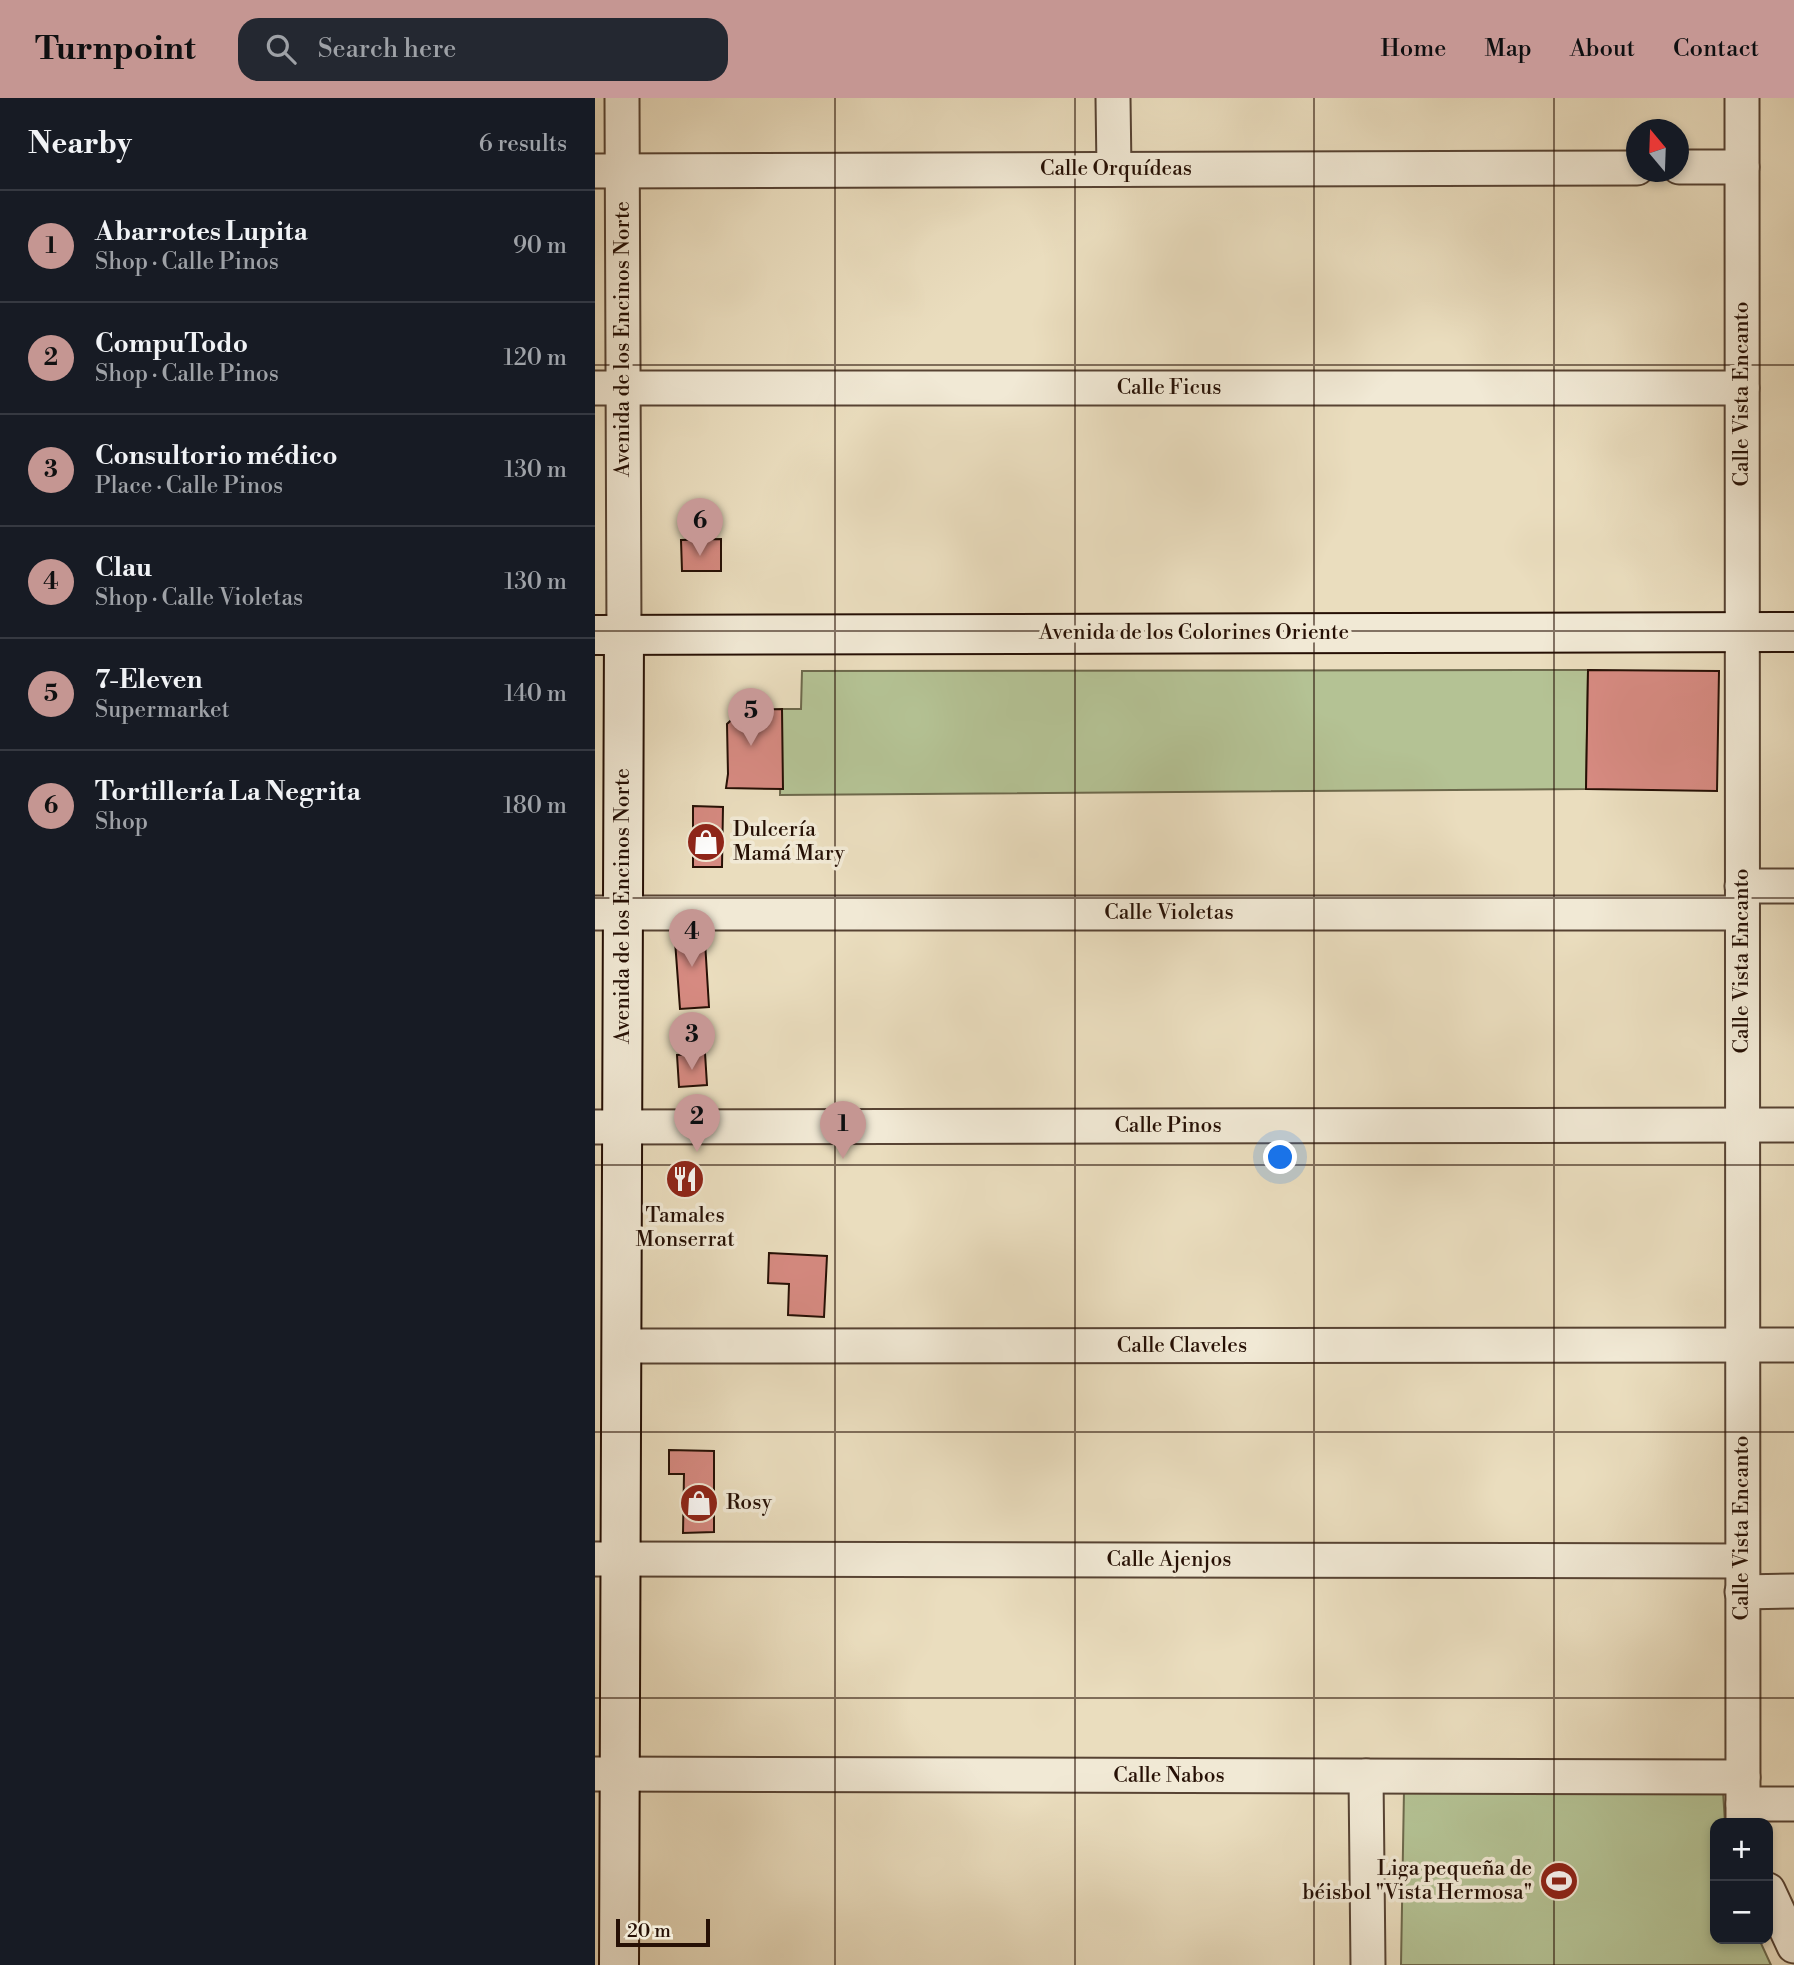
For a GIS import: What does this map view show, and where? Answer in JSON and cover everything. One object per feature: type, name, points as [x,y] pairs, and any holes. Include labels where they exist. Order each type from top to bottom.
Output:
[{"type":"street","name":"Avenida de los Encinos Norte","points":[[619,1965],[607,1774],[608,1559],[621,1346],[608,1127],[609,171],[622,98]]},
{"type":"street","points":[[1114,98],[1114,169]]},
{"type":"street","name":"Calle Vista Encanto","points":[[1742,98],[1743,1802]]},
{"type":"street","points":[[1689,167],[1742,167]]},
{"type":"street","name":"Calle Orquídeas","points":[[609,171],[1626,168]]},
{"type":"street","name":"Calle Ficus","points":[[609,388],[1742,388]]},
{"type":"street","name":"Avenida de los Colorines Oriente","points":[[609,635],[1794,632]]},
{"type":"street","name":"Calle Violetas","points":[[609,913],[1742,900],[1794,886]]},
{"type":"street","name":"Calle Pinos","points":[[608,1127],[1794,1125]]},
{"type":"street","name":"Calle Claveles","points":[[621,1346],[1794,1345]]},
{"type":"street","name":"Calle Ajenjos","points":[[608,1559],[1742,1576],[1794,1591]]},
{"type":"street","name":"Calle Nabos","points":[[607,1774],[1366,1776],[1794,1804]]},
{"type":"street","points":[[1366,1776],[1368,1965]]},
{"type":"street","points":[[1773,1900],[1794,1946]]},
{"type":"green space","points":[[1588,670],[1586,789],[780,795],[782,709],[801,709],[802,671]]},
{"type":"green space","name":"Liga pequeña de béisbol \"Vista Hermosa\"","points":[[1404,1790],[1723,1791],[1725,1818],[1710,1818],[1710,1944],[1761,1944],[1771,1965],[1401,1965]]},
{"type":"building","points":[[721,539],[721,571],[682,571],[681,540]]},
{"type":"building","points":[[1588,670],[1719,671],[1717,791],[1586,789]]},
{"type":"building","points":[[782,709],[783,789],[726,788],[727,724],[742,710]]},
{"type":"building","points":[[693,806],[723,807],[722,867],[693,867]]},
{"type":"building","points":[[704,925],[709,1007],[680,1009],[674,927]]},
{"type":"building","points":[[705,1053],[707,1085],[679,1087],[677,1055]]},
{"type":"building","points":[[769,1253],[827,1256],[824,1317],[788,1315],[789,1284],[768,1283]]},
{"type":"building","name":"Rosy","points":[[669,1450],[714,1451],[714,1532],[683,1533],[684,1474],[669,1474]]},
{"type":"place","name":"Tortillería La Negrita","points":[[700,556]]},
{"type":"place","name":"7-Eleven","points":[[751,746]]},
{"type":"place","name":"Dulcería Mamá Mary","points":[[706,842]]},
{"type":"place","name":"Clau","points":[[692,967]]},
{"type":"place","name":"Consultorio médico","points":[[692,1070]]},
{"type":"place","name":"CompuTodo","points":[[697,1152]]},
{"type":"place","name":"Abarrotes Lupita","points":[[843,1159]]},
{"type":"place","name":"Tamales Monserrat","points":[[685,1179]]},
{"type":"place","name":"Rosy","points":[[699,1503]]},
{"type":"place","name":"Liga pequeña de béisbol \"Vista Hermosa\"","points":[[1559,1881]]}]
